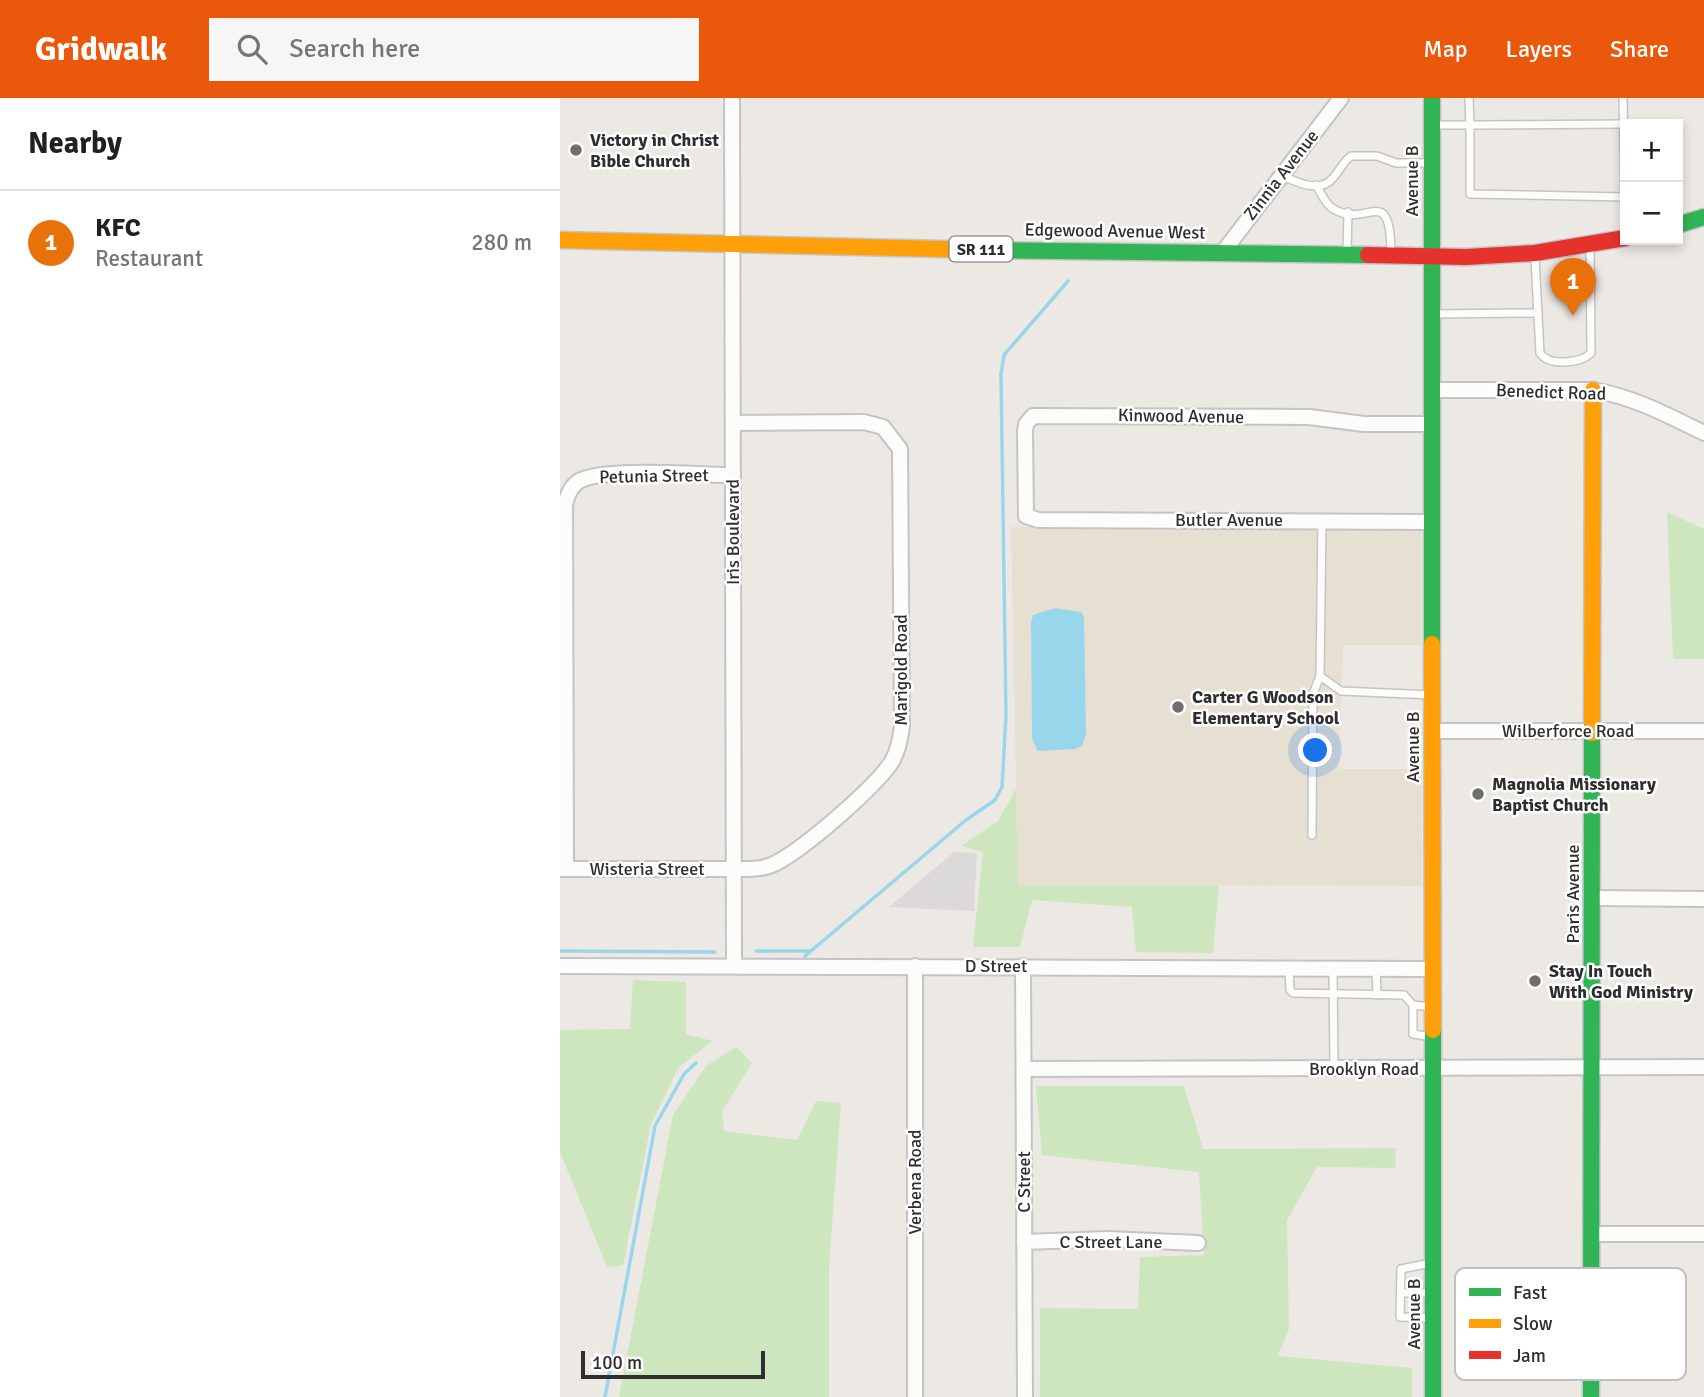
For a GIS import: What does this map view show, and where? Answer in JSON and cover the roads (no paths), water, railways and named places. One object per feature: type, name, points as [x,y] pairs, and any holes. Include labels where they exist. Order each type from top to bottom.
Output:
[{"type":"main road","name":"Avenue B","points":[[1432,98],[1433,1397]]},
{"type":"main road","points":[[1683,223],[1704,217]]},
{"type":"main road","name":"Edgewood Avenue West","points":[[560,240],[1431,256],[1535,253],[1620,239]]},
{"type":"main road","name":"Paris Avenue","points":[[1591,1268],[1593,390]]},
{"type":"street","name":"Iris Boulevard","points":[[732,98],[734,966]]},
{"type":"street","name":"Zinnia Avenue","points":[[1223,252],[1341,98]]},
{"type":"street","name":"Benedict Road","points":[[1432,390],[1593,390],[1632,398],[1704,433]]},
{"type":"street","name":"Kinwood Avenue","points":[[1026,516],[1025,431],[1028,419],[1033,416],[1309,417],[1364,424],[1432,424]]},
{"type":"street","name":"Marigold Road","points":[[733,423],[864,422],[883,427],[901,449],[900,742],[893,760],[881,775],[785,857],[761,868],[734,869]]},
{"type":"street","name":"Petunia Street","points":[[563,869],[565,504],[576,483],[598,475],[733,475]]},
{"type":"street","name":"Butler Avenue","points":[[1026,516],[1038,520],[1432,522]]},
{"type":"street","name":"Wilberforce Road","points":[[1433,731],[1704,731]]},
{"type":"street","name":"Wisteria Street","points":[[563,869],[734,869]]},
{"type":"street","points":[[1592,898],[1704,899]]},
{"type":"street","name":"D Street","points":[[560,966],[1433,969]]},
{"type":"street","name":"Verbena Road","points":[[915,966],[915,1397]]},
{"type":"street","name":"C Street","points":[[1023,966],[1025,1397]]},
{"type":"street","name":"Brooklyn Road","points":[[1025,1069],[1704,1067]]},
{"type":"street","points":[[1591,1234],[1704,1234]]},
{"type":"street","name":"C Street Lane","points":[[1024,1242],[1108,1239],[1198,1243]]},
{"type":"lane","points":[[1469,98],[1470,194],[1620,197]]},
{"type":"lane","points":[[1623,98],[1623,119]]},
{"type":"lane","points":[[1432,125],[1620,124]]},
{"type":"lane","points":[[1281,174],[1302,185],[1317,185],[1331,181],[1351,156],[1377,156],[1396,163],[1432,163]]},
{"type":"lane","points":[[1317,185],[1329,206],[1348,212],[1381,212],[1387,216],[1391,224],[1391,256]]},
{"type":"lane","points":[[1347,255],[1348,212]]},
{"type":"lane","points":[[1535,253],[1542,358],[1550,361],[1581,360],[1591,354],[1590,245]]},
{"type":"lane","points":[[1431,314],[1538,313]]},
{"type":"lane","points":[[1312,835],[1313,694],[1320,676],[1322,520]]},
{"type":"lane","points":[[1320,676],[1341,691],[1433,695]]},
{"type":"lane","points":[[1289,968],[1290,990],[1293,993],[1404,995],[1413,1006],[1413,1034],[1433,1037]]},
{"type":"lane","points":[[1333,968],[1334,1069]]},
{"type":"lane","points":[[1376,969],[1377,995]]},
{"type":"lane","points":[[1413,1006],[1433,1007]]},
{"type":"lane","points":[[1434,1263],[1401,1269],[1400,1317],[1434,1318]]},
{"type":"lane","points":[[1401,1293],[1434,1293]]},
{"type":"water","points":[[1055,608],[1081,612],[1084,617],[1086,735],[1082,746],[1075,749],[1038,751],[1032,739],[1031,623],[1033,615]]},
{"type":"waterway","points":[[805,956],[966,820],[995,800],[1002,787],[1006,715],[1001,374],[1004,355],[1068,281]]},
{"type":"waterway","points":[[560,951],[715,952]]},
{"type":"waterway","points":[[756,951],[809,951]]},
{"type":"waterway","points":[[605,1397],[655,1126],[684,1074],[696,1063]]},
{"type":"place","name":"Victory in Christ Bible Church","points":[[576,150]]},
{"type":"place","name":"KFC","points":[[1573,316]]},
{"type":"place","name":"Carter G Woodson Elementary School","points":[[1178,707]]},
{"type":"place","name":"Magnolia Missionary Baptist Church","points":[[1478,794]]},
{"type":"place","name":"Stay In Touch With God Ministry","points":[[1535,981]]}]
